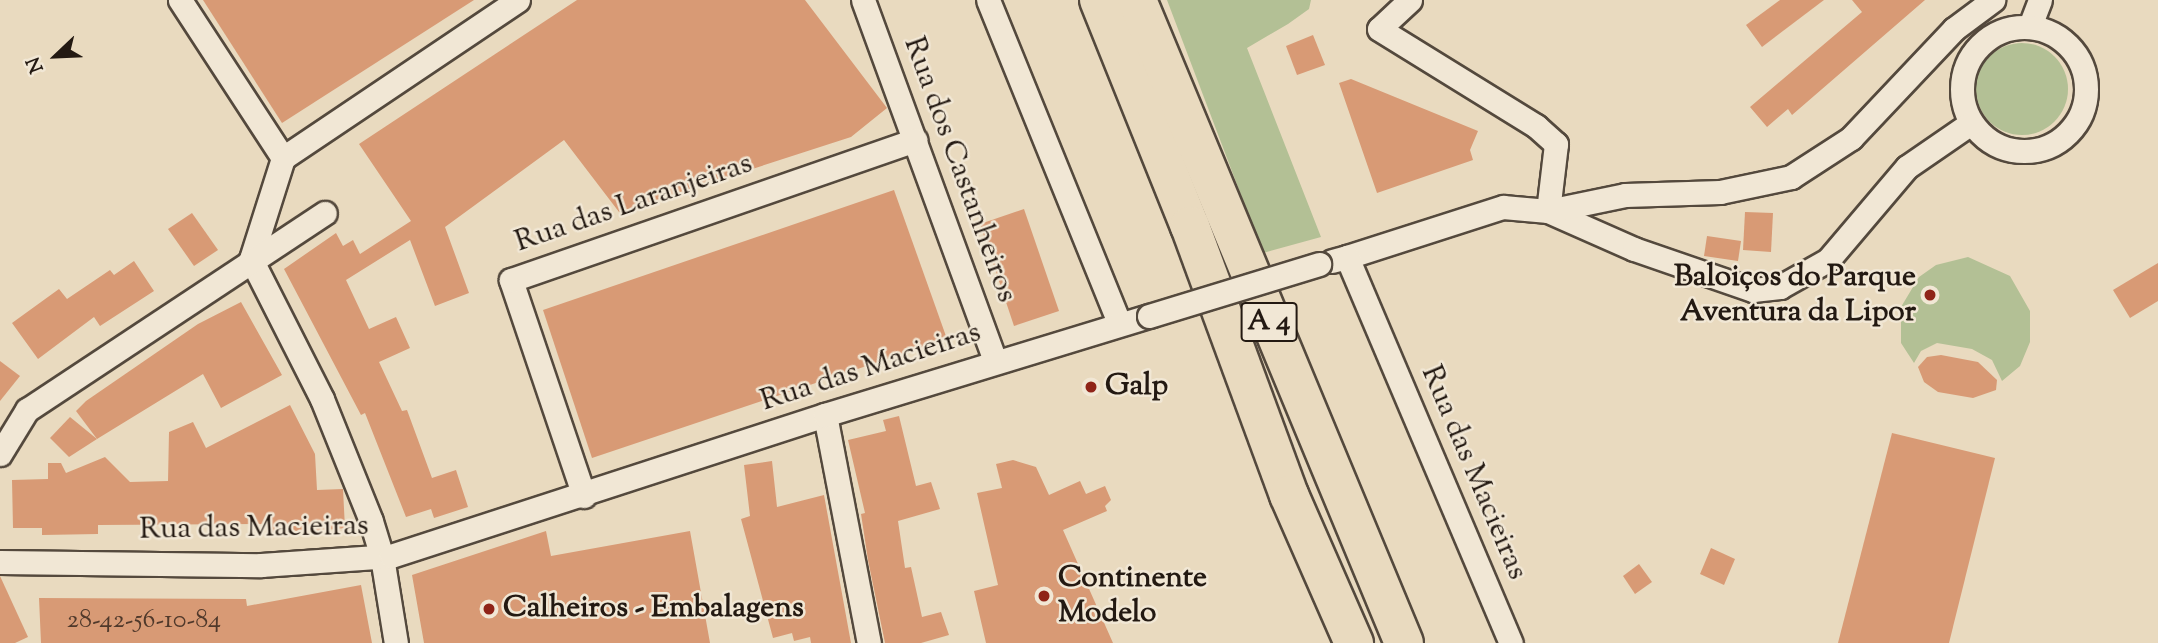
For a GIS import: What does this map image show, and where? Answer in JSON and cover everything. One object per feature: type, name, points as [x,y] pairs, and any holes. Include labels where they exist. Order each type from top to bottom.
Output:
[{"type":"highway","name":"A 4","points":[[1099,0],[1190,226],[1289,495],[1354,643]]},
{"type":"highway","name":"A 4","points":[[1137,0],[1404,643]]},
{"type":"street","points":[[180,0],[283,159]]},
{"type":"street","points":[[396,643],[382,557],[322,399],[251,259],[283,159],[518,0]]},
{"type":"street","name":"Rua dos Castanheiros","points":[[863,0],[995,361]]},
{"type":"street","points":[[988,0],[1119,322]]},
{"type":"street","points":[[1410,0],[1380,29],[1536,126],[1556,144],[1548,211]]},
{"type":"street","points":[[1347,257],[1503,207],[1548,211],[1625,195],[1720,192],[1791,177],[1820,162],[1851,138],[1954,29],[1993,0]]},
{"type":"street","points":[[2030,26],[2040,0]]},
{"type":"street","points":[[2030,26],[2068,44],[2080,61],[2086,92],[2077,123],[2063,139],[2044,149],[2024,152],[1994,143],[1971,122],[1961,84],[1976,47],[1991,34],[2030,26]]},
{"type":"street","points":[[1548,211],[1634,249],[1753,290],[1780,287],[1828,260],[1907,167],[1971,122]]},
{"type":"street","name":"Rua das Laranjeiras","points":[[584,496],[511,280],[915,140]]},
{"type":"street","points":[[0,454],[27,410],[251,259],[325,213]]},
{"type":"street","name":"Rua das Macieiras","points":[[0,562],[261,565],[382,557],[584,496],[825,415],[1119,322],[1150,316],[1347,257],[1511,643]]},
{"type":"street","points":[[825,415],[869,643]]},
{"type":"green space","points":[[1167,0],[1311,0],[1309,9],[1247,48],[1321,237],[1263,253]]},
{"type":"green space","points":[[2022,43],[2040,46],[2055,56],[2065,71],[2068,89],[2065,107],[2055,122],[2040,132],[2022,135],[2004,132],[1989,122],[1979,107],[1976,89],[1979,71],[1989,56],[2004,46]]},
{"type":"green space","points":[[1968,257],[2010,276],[2030,311],[2030,342],[2020,366],[2002,381],[1992,360],[1972,349],[1937,343],[1921,351],[1914,363],[1901,343],[1901,307],[1919,277],[1936,265]]},
{"type":"building","points":[[203,0],[474,0],[282,123]]},
{"type":"building","points":[[577,0],[805,0],[887,108],[851,137],[619,212],[564,140],[445,227],[469,293],[435,306],[410,240],[346,280],[369,329],[396,317],[410,348],[379,362],[402,411],[407,410],[432,478],[456,470],[468,507],[434,518],[431,509],[406,517],[365,413],[361,415],[284,269],[336,233],[343,246],[353,240],[360,254],[411,221],[359,144]]},
{"type":"building","points":[[1780,0],[1824,0],[1762,47],[1746,25]]},
{"type":"building","points":[[1852,0],[1925,0],[1792,115],[1788,109],[1767,127],[1750,107],[1862,12]]},
{"type":"building","points":[[1313,35],[1325,65],[1297,75],[1286,46]]},
{"type":"building","points":[[1351,79],[1478,131],[1470,150],[1473,160],[1377,193],[1339,83]]},
{"type":"building","points":[[894,190],[947,339],[592,458],[543,310]]},
{"type":"building","points":[[1024,209],[1059,311],[1014,326],[980,224]]},
{"type":"building","points":[[1745,212],[1773,213],[1771,252],[1743,250]]},
{"type":"building","points":[[192,213],[218,250],[194,266],[168,229]]},
{"type":"building","points":[[1707,236],[1741,241],[1738,261],[1704,256]]},
{"type":"building","points":[[134,261],[154,291],[100,326],[94,317],[38,359],[12,323],[59,289],[67,299],[110,270],[114,275]]},
{"type":"building","points":[[2158,263],[2158,301],[2130,318],[2113,290]]},
{"type":"building","points":[[241,302],[282,375],[221,408],[203,374],[97,439],[76,411],[86,401],[198,324]]},
{"type":"building","points":[[1941,355],[1978,362],[1997,380],[1996,390],[1973,398],[1938,392],[1924,382],[1918,367],[1927,357]]},
{"type":"building","points":[[0,361],[20,376],[0,401]]},
{"type":"building","points":[[290,405],[315,454],[317,490],[343,489],[345,528],[267,536],[266,524],[98,525],[98,534],[42,535],[42,528],[13,528],[12,480],[48,479],[48,463],[61,463],[66,473],[105,457],[130,482],[168,481],[169,432],[193,422],[206,448]]},
{"type":"building","points":[[899,416],[916,486],[931,482],[940,509],[898,521],[905,568],[911,567],[922,617],[941,612],[949,635],[921,643],[885,643],[868,560],[861,514],[865,513],[848,440],[886,431],[883,420]]},
{"type":"building","points":[[70,417],[97,439],[69,457],[50,438]]},
{"type":"building","points":[[1892,433],[1995,458],[1949,643],[1838,643]]},
{"type":"building","points":[[1013,460],[1036,467],[1049,495],[1080,481],[1086,494],[1105,486],[1111,500],[1105,506],[1107,511],[1063,530],[1113,643],[986,643],[974,591],[998,585],[977,493],[1002,488],[996,464]]},
{"type":"building","points":[[772,461],[777,507],[824,495],[851,643],[811,643],[810,637],[794,641],[792,633],[773,638],[741,519],[750,516],[744,465]]},
{"type":"building","points":[[546,531],[551,556],[690,531],[710,643],[424,643],[412,575]]},
{"type":"building","points":[[1711,548],[1735,559],[1724,585],[1700,574]]},
{"type":"building","points":[[1639,564],[1652,582],[1635,594],[1623,576]]},
{"type":"building","points":[[0,576],[28,637],[15,643],[0,643]]},
{"type":"building","points":[[361,585],[372,643],[41,643],[39,598],[246,599],[247,606]]},
{"type":"place","name":"Baloiços do Parque Aventura da Lipor","points":[[1930,295]]},
{"type":"place","name":"Galp","points":[[1091,387]]},
{"type":"place","name":"Continente Modelo","points":[[1044,596]]},
{"type":"place","name":"Calheiros - Embalagens","points":[[489,609]]}]
